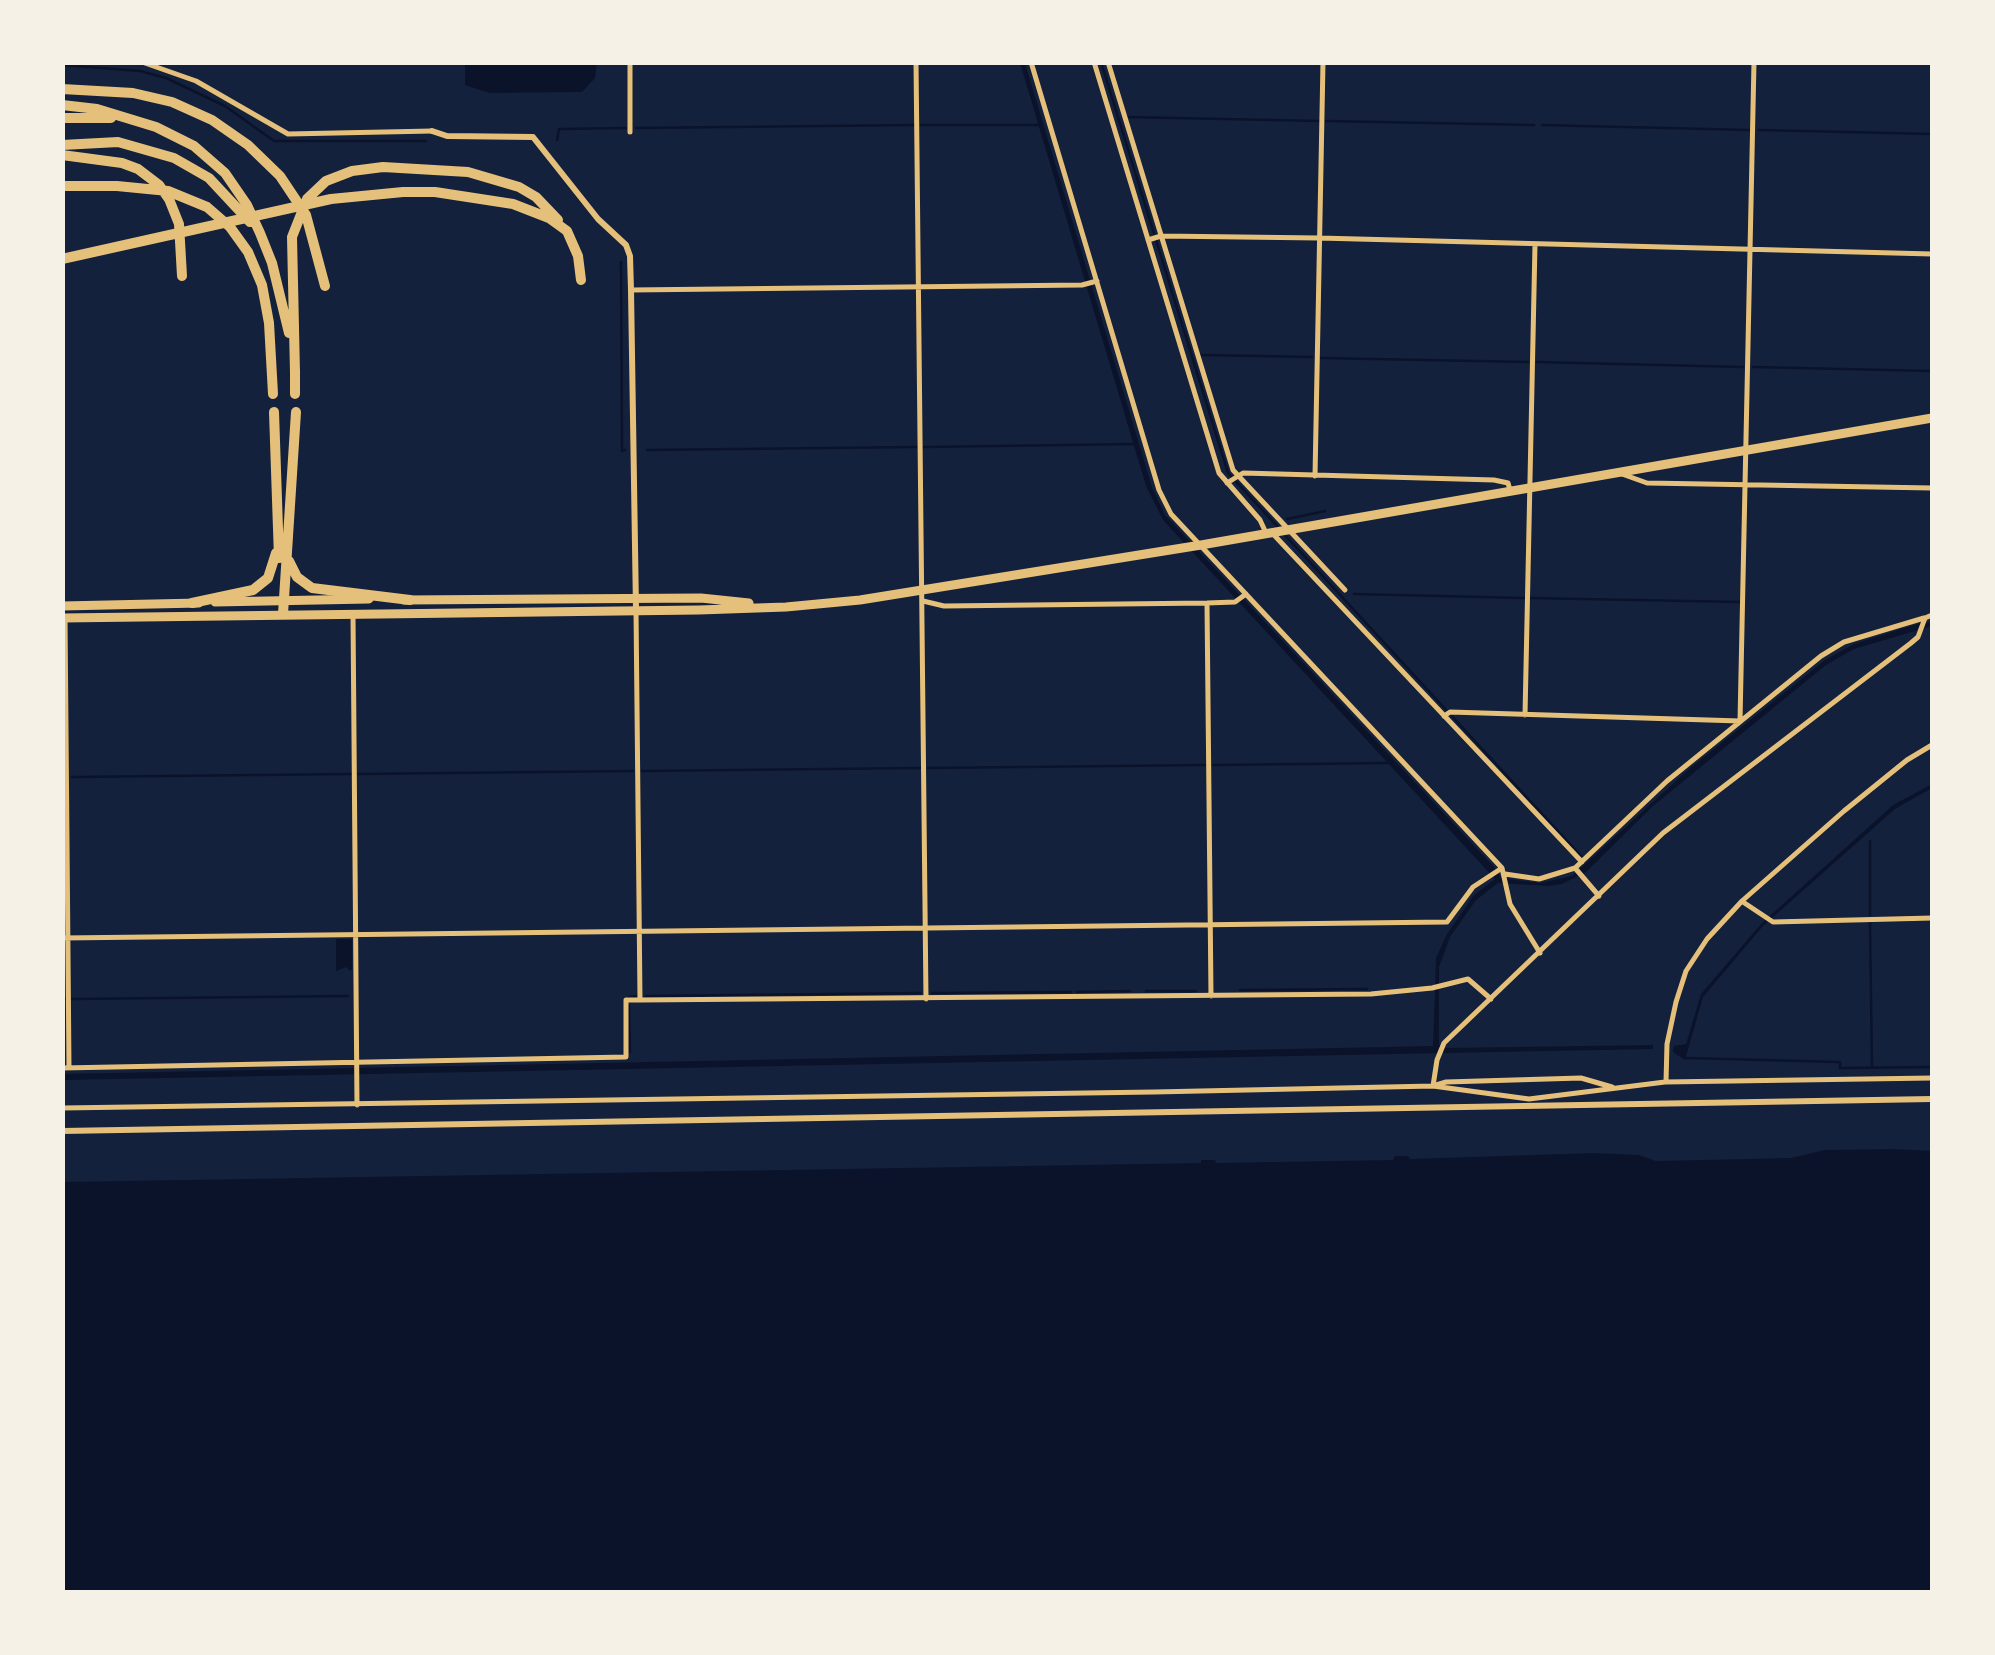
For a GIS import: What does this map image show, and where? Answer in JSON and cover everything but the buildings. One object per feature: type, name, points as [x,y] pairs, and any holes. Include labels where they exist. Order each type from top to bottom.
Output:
[{"type":"highway","points":[[62,89],[152,97],[192,110],[231,132],[265,160],[294,195],[314,238],[325,286]]},
{"type":"highway","points":[[62,105],[136,120],[185,141],[224,172],[247,206],[266,248],[288,327],[295,373]]},
{"type":"highway","points":[[62,118],[136,120]]},
{"type":"highway","points":[[62,144],[98,141],[136,145],[192,167],[237,206],[266,248]]},
{"type":"highway","points":[[62,155],[122,164],[159,185],[170,198],[179,224],[182,276]]},
{"type":"highway","points":[[296,394],[292,237],[299,212],[316,188],[339,174],[410,167],[468,172],[501,180],[536,197],[567,232],[578,256],[582,280]]},
{"type":"highway","points":[[62,187],[137,187],[180,195],[219,216],[256,268],[268,314],[274,394]]},
{"type":"highway","points":[[62,259],[366,194],[435,192],[512,204],[549,218],[567,232]]},
{"type":"highway","points":[[274,412],[283,530],[283,614]]},
{"type":"highway","points":[[192,603],[244,594],[261,585],[272,570],[283,530],[296,412]]},
{"type":"highway","points":[[283,530],[292,570],[303,584],[322,590],[410,600]]},
{"type":"main road","points":[[64,618],[786,608],[922,596],[1932,418]]},
{"type":"main road","points":[[62,606],[283,598],[701,598],[786,608]]},
{"type":"street","points":[[142,62],[196,81],[288,134],[432,131],[447,136],[534,137],[582,201],[626,245],[631,290],[640,1000]]},
{"type":"street","points":[[630,62],[630,132]]},
{"type":"street","points":[[916,62],[926,999]]},
{"type":"street","points":[[1032,62],[1159,490],[1171,514],[1193,546],[1245,595],[1503,872],[1517,920],[1540,952]]},
{"type":"street","points":[[1094,62],[1219,473],[1582,862]]},
{"type":"street","points":[[1108,62],[1232,470],[1345,590]]},
{"type":"street","points":[[1315,476],[1323,62]]},
{"type":"street","points":[[1740,721],[1754,62]]},
{"type":"street","points":[[1149,240],[1160,236],[1320,238],[1932,254]]},
{"type":"street","points":[[1525,714],[1535,244]]},
{"type":"street","points":[[631,290],[1096,282]]},
{"type":"street","points":[[1620,473],[1647,482],[1932,488]]},
{"type":"street","points":[[1227,482],[1237,475],[1494,480],[1508,483],[1510,490]]},
{"type":"street","points":[[922,596],[944,606],[1207,603],[1234,602],[1245,595]]},
{"type":"street","points":[[1207,603],[1211,996]]},
{"type":"street","points":[[352,614],[357,1105]]},
{"type":"street","points":[[1578,872],[1582,862],[1667,781],[1832,649],[1932,615]]},
{"type":"street","points":[[64,618],[66,1068],[626,1057],[626,1000],[1372,994],[1432,988],[1468,979],[1491,999]]},
{"type":"street","points":[[1433,1086],[1444,1045],[1662,833],[1919,634],[1924,619]]},
{"type":"street","points":[[1447,714],[1740,721]]},
{"type":"street","points":[[1666,1082],[1667,1044],[1686,971],[1707,939],[1742,901],[1844,811],[1932,745]]},
{"type":"street","points":[[65,938],[1447,922],[1474,887],[1491,876],[1503,872],[1539,879],[1578,872]]},
{"type":"street","points":[[1578,872],[1599,896]]},
{"type":"street","points":[[1742,901],[1769,918],[1932,918]]},
{"type":"street","points":[[62,1108],[1433,1086],[1460,1081],[1581,1078],[1612,1087]]},
{"type":"street","points":[[1433,1086],[1529,1102],[1666,1082],[1932,1078]]},
{"type":"street","points":[[62,1130],[1932,1098]]},
{"type":"water","points":[[465,62],[597,63],[595,78],[582,92],[490,93],[465,85]]},
{"type":"water","points":[[1020,63],[1025,63],[1152,487],[1165,515],[1501,878],[1540,883],[1572,876],[1689,769],[1825,660],[1854,644],[1932,622],[1932,626],[1854,649],[1826,665],[1653,806],[1586,872],[1549,886],[1498,883],[1476,900],[1450,937],[1439,967],[1439,1045],[1653,1045],[1653,1049],[63,1080],[62,1074],[1433,1046],[1436,958],[1474,895],[1495,879],[1163,520],[1146,486]]},
{"type":"water","points":[[1932,784],[1932,788],[1895,809],[1763,926],[1703,997],[1685,1060],[1673,1052],[1674,1046],[1686,1044],[1701,994],[1761,924],[1893,805]]},
{"type":"water","points":[[336,939],[352,939],[352,970],[347,967],[336,971]]},
{"type":"water","points":[[1825,1150],[1932,1151],[1932,1592],[63,1592],[63,1182],[1201,1160],[1393,1160],[1395,1156],[1410,1159],[1593,1153],[1639,1155],[1656,1161],[1791,1158]]},
{"type":"waterway","points":[[1101,62],[1228,473],[1278,527]]},
{"type":"waterway","points":[[62,65],[140,71],[166,78],[225,106],[274,141],[426,141]]},
{"type":"waterway","points":[[1128,117],[1319,121]]},
{"type":"waterway","points":[[1326,121],[1534,125]]},
{"type":"waterway","points":[[636,128],[914,125]]},
{"type":"waterway","points":[[921,125],[1040,125]]},
{"type":"waterway","points":[[1542,125],[1749,130]]},
{"type":"waterway","points":[[557,140],[559,129],[626,128]]},
{"type":"waterway","points":[[1759,130],[1932,134]]},
{"type":"waterway","points":[[621,262],[622,451],[625,450]]},
{"type":"waterway","points":[[1201,355],[1312,357]]},
{"type":"waterway","points":[[1321,358],[1528,362]]},
{"type":"waterway","points":[[1537,362],[1743,367]]},
{"type":"waterway","points":[[1753,367],[1932,371]]},
{"type":"waterway","points":[[924,447],[1137,444]]},
{"type":"waterway","points":[[647,450],[917,447]]},
{"type":"waterway","points":[[1287,519],[1325,511]]},
{"type":"waterway","points":[[1283,533],[1581,856]]},
{"type":"waterway","points":[[1354,594],[1524,598]]},
{"type":"waterway","points":[[1530,598],[1740,602]]},
{"type":"waterway","points":[[1213,765],[1390,763]]},
{"type":"waterway","points":[[928,768],[1206,765]]},
{"type":"waterway","points":[[642,771],[920,768]]},
{"type":"waterway","points":[[357,774],[633,771]]},
{"type":"waterway","points":[[72,777],[351,774]]},
{"type":"waterway","points":[[1870,841],[1870,915]]},
{"type":"waterway","points":[[1870,923],[1872,1067]]},
{"type":"waterway","points":[[1240,990],[1367,989]]},
{"type":"waterway","points":[[1077,992],[1130,991]]},
{"type":"waterway","points":[[1146,991],[1196,991]]},
{"type":"waterway","points":[[932,993],[1071,992]]},
{"type":"waterway","points":[[646,996],[920,993]]},
{"type":"waterway","points":[[72,999],[348,996]]},
{"type":"waterway","points":[[629,997],[636,996]]},
{"type":"waterway","points":[[629,1006],[630,1052]]},
{"type":"waterway","points":[[1686,1058],[1840,1062],[1840,1068],[1932,1067]]}]
